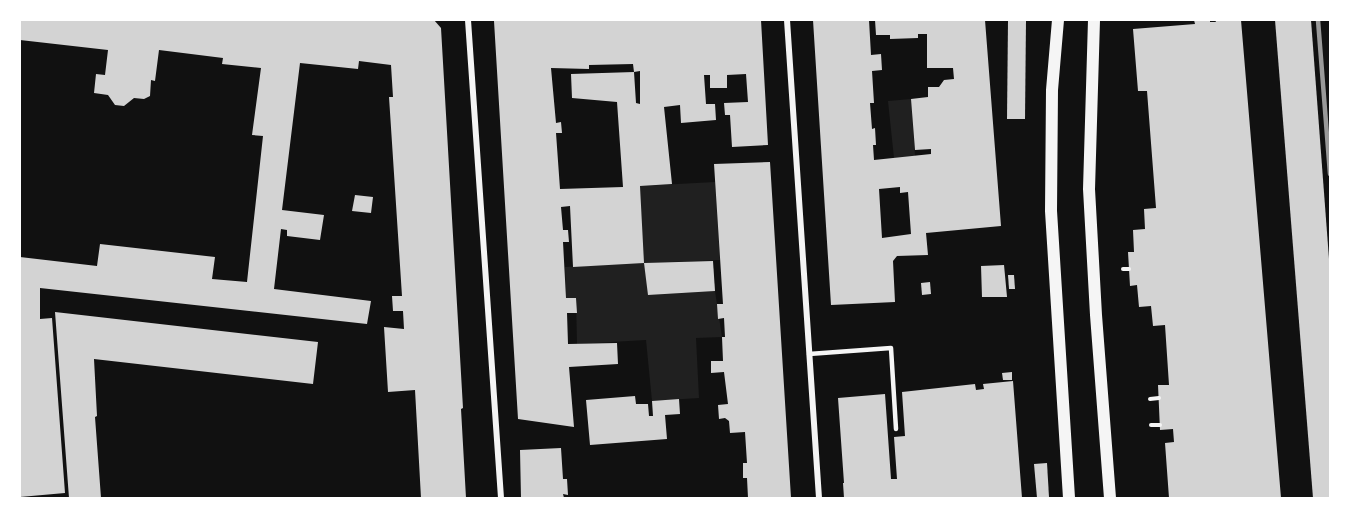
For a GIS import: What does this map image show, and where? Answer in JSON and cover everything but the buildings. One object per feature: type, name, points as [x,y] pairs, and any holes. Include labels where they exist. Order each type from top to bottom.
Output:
[{"type":"main road","points":[[1058,20],[1052,90],[1051,211],[1069,498]]},
{"type":"main road","points":[[1094,20],[1089,189],[1096,327],[1110,498]]},
{"type":"street","points":[[468,20],[501,498]]},
{"type":"street","points":[[787,20],[819,498]]},
{"type":"lane","points":[[809,354],[891,348],[896,429]]},
{"type":"path","points":[[1122,269],[1129,269]]},
{"type":"path","points":[[1150,399],[1159,398]]},
{"type":"path","points":[[1151,425],[1160,425]]},
{"type":"shaded area","points":[[911,99],[915,156],[894,158],[888,101]]},
{"type":"shaded area","points":[[715,182],[720,260],[644,263],[649,295],[715,291],[722,337],[696,338],[699,398],[652,401],[646,340],[577,344],[576,298],[566,298],[565,267],[643,263],[640,186]]},
{"type":"railway","points":[[1318,20],[1330,174]]}]
